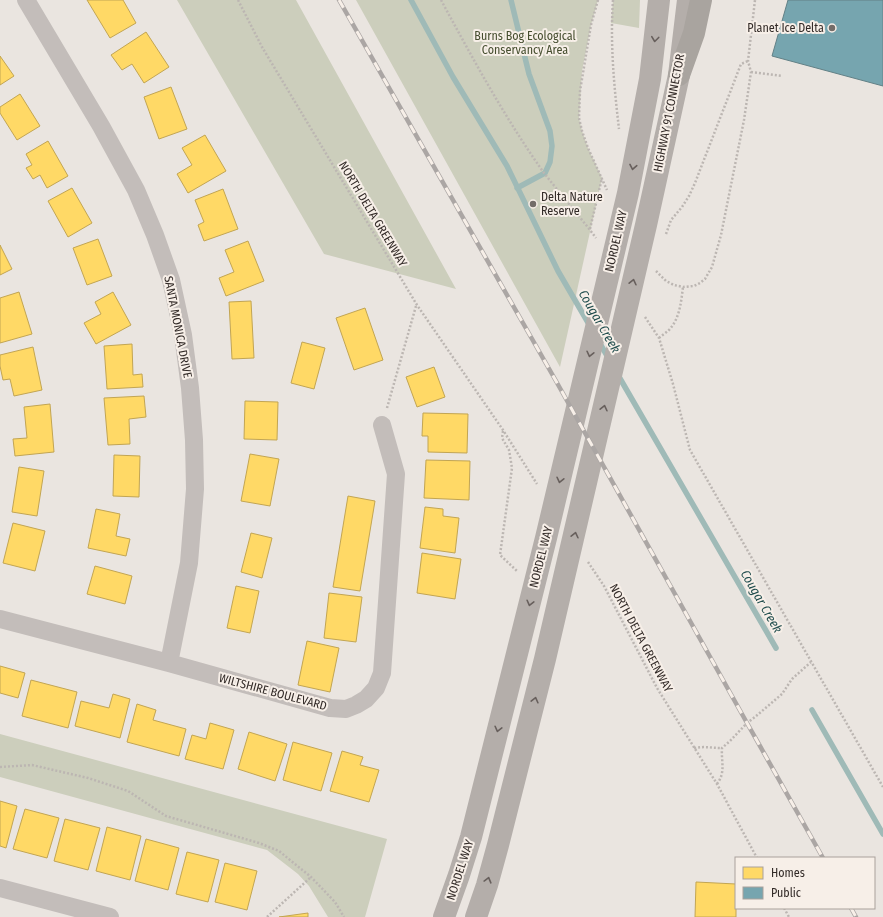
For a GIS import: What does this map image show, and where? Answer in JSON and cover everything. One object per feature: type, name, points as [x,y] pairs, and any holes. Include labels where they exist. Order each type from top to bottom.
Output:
[{"type":"highway","points":[[679,75],[694,33],[701,0]]},
{"type":"main road","name":"NORDEL WAY","points":[[444,917],[471,837],[546,538],[628,193],[650,79],[659,0]]},
{"type":"main road","name":"HIGHWAY 91 CONNECTOR","points":[[476,917],[496,852],[566,573],[679,75],[688,0]]},
{"type":"street","name":"SANTA MONICA DRIVE","points":[[26,0],[136,190],[171,280],[182,334],[190,388],[194,440],[195,489],[189,563],[169,663]]},
{"type":"street","name":"WILTSHIRE BOULEVARD","points":[[0,619],[169,663],[330,708],[346,709],[366,700],[376,688],[382,673],[396,474],[382,425]]},
{"type":"street","points":[[0,888],[110,917]]},
{"type":"path","name":"NORTH DELTA GREENWAY","points":[[238,0],[262,47],[417,305],[503,430],[541,489]]},
{"type":"path","points":[[442,0],[477,65],[544,173]]},
{"type":"path","points":[[590,230],[602,178],[588,148],[579,118],[580,91],[591,25],[598,0]]},
{"type":"path","points":[[613,0],[612,57],[620,136]]},
{"type":"path","points":[[755,0],[748,61],[751,72],[744,120],[721,235],[712,267],[705,279],[700,283],[694,286],[683,287],[681,306],[677,318],[669,330],[659,338],[690,450],[883,787]]},
{"type":"path","points":[[665,239],[671,220],[682,207],[695,183],[741,64],[748,61]]},
{"type":"path","points":[[751,72],[782,76]]},
{"type":"path","points":[[392,392],[417,305]]},
{"type":"path","name":"NORTH DELTA GREENWAY","points":[[503,430],[502,438],[509,450],[512,468],[500,554],[518,572]]},
{"type":"path","name":"NORTH DELTA GREENWAY","points":[[587,560],[604,586],[657,688],[717,784],[756,857]]},
{"type":"path","points":[[694,748],[708,746],[722,748],[782,694],[792,679],[811,662]]},
{"type":"path","points":[[717,784],[721,779],[723,767],[721,760],[722,748]]},
{"type":"path","points":[[0,767],[32,765],[88,778],[128,792],[166,816],[259,843],[279,851],[311,877],[335,902],[344,917]]},
{"type":"path","points":[[266,917],[311,877]]},
{"type":"green space","points":[[177,0],[296,0],[456,289],[324,254]]},
{"type":"green space","name":"Delta Nature Reserve","points":[[356,0],[598,0],[591,25],[582,71],[579,118],[588,148],[602,178],[560,367]]},
{"type":"green space","points":[[613,0],[640,0],[639,28],[611,23]]},
{"type":"green space","points":[[0,734],[387,839],[365,917],[328,917],[309,886],[298,874],[267,850],[0,777]]},
{"type":"building: Homes","points":[[87,0],[123,0],[136,23],[110,38]]},
{"type":"building: Homes","points":[[146,32],[169,67],[144,83],[132,64],[122,70],[111,55]]},
{"type":"building: Homes","points":[[0,56],[14,76],[0,85]]},
{"type":"building: Homes","points":[[171,87],[187,129],[159,139],[144,97]]},
{"type":"building: Homes","points":[[20,94],[40,126],[17,140],[0,113],[0,107]]},
{"type":"building: Homes","points":[[205,135],[226,171],[188,193],[177,174],[192,165],[182,148]]},
{"type":"building: Homes","points":[[48,141],[68,176],[47,188],[40,175],[33,179],[26,168],[32,165],[26,154]]},
{"type":"building: Homes","points":[[72,188],[92,223],[68,237],[48,201]]},
{"type":"building: Homes","points":[[223,189],[238,229],[204,241],[198,225],[204,222],[195,200]]},
{"type":"building: Homes","points":[[98,239],[112,276],[87,285],[73,248]]},
{"type":"building: Homes","points":[[248,241],[264,281],[226,296],[219,278],[234,272],[225,250]]},
{"type":"building: Homes","points":[[0,245],[12,269],[0,275]]},
{"type":"building: Homes","points":[[19,292],[32,334],[0,343],[0,298]]},
{"type":"building: Homes","points":[[113,292],[131,325],[96,344],[84,323],[101,314],[95,302]]},
{"type":"building: Homes","points":[[251,301],[254,358],[232,359],[229,302]]},
{"type":"building: Homes","points":[[365,308],[383,360],[354,370],[336,318]]},
{"type":"building: Homes","points":[[302,342],[325,348],[314,389],[291,383]]},
{"type":"building: Homes","points":[[132,344],[133,375],[142,374],[143,387],[107,389],[104,346]]},
{"type":"building: Homes","points":[[33,347],[42,390],[14,396],[10,379],[3,380],[0,366],[0,355]]},
{"type":"building: Homes","points":[[434,367],[445,397],[417,407],[406,377]]},
{"type":"building: Homes","points":[[144,396],[146,417],[129,419],[130,444],[108,445],[104,398]]},
{"type":"building: Homes","points":[[245,401],[278,402],[277,440],[244,439]]},
{"type":"building: Homes","points":[[50,404],[54,452],[15,456],[13,439],[27,438],[24,407]]},
{"type":"building: Homes","points":[[423,413],[468,414],[467,453],[428,452],[428,436],[422,436]]},
{"type":"building: Homes","points":[[250,454],[279,459],[270,506],[241,501]]},
{"type":"building: Homes","points":[[114,455],[140,456],[139,497],[113,496]]},
{"type":"building: Homes","points":[[426,460],[470,461],[469,500],[424,498]]},
{"type":"building: Homes","points":[[19,467],[44,471],[37,516],[12,512]]},
{"type":"building: Homes","points":[[348,496],[375,501],[360,591],[333,587]]},
{"type":"building: Homes","points":[[425,507],[443,509],[443,516],[459,518],[455,553],[420,548]]},
{"type":"building: Homes","points":[[96,509],[120,514],[116,536],[130,539],[126,556],[88,548]]},
{"type":"building: Homes","points":[[13,523],[45,531],[35,571],[3,563]]},
{"type":"building: Homes","points":[[251,533],[272,538],[262,578],[241,572]]},
{"type":"building: Homes","points":[[422,553],[461,559],[455,599],[417,593]]},
{"type":"building: Homes","points":[[95,566],[132,576],[125,604],[87,594]]},
{"type":"building: Homes","points":[[236,586],[259,591],[250,633],[227,628]]},
{"type":"building: Homes","points":[[329,593],[362,597],[356,642],[324,638]]},
{"type":"building: Homes","points":[[307,641],[339,648],[330,692],[298,685]]},
{"type":"building: Homes","points":[[0,666],[25,673],[18,698],[0,693]]},
{"type":"building: Homes","points":[[31,680],[77,692],[68,728],[22,716]]},
{"type":"building: Homes","points":[[113,694],[130,699],[120,738],[75,726],[81,701],[109,708]]},
{"type":"building: Homes","points":[[137,704],[156,710],[153,720],[186,729],[179,756],[127,742]]},
{"type":"building: Homes","points":[[210,723],[234,730],[223,769],[185,759],[192,735],[206,739]]},
{"type":"building: Homes","points":[[249,732],[287,744],[275,781],[238,769]]},
{"type":"building: Homes","points":[[293,742],[332,753],[321,791],[283,780]]},
{"type":"building: Homes","points":[[342,751],[363,757],[360,765],[379,770],[369,802],[330,791]]},
{"type":"building: Homes","points":[[0,801],[17,806],[6,848],[0,846]]},
{"type":"building: Homes","points":[[25,809],[59,818],[47,858],[13,849]]},
{"type":"building: Homes","points":[[65,819],[100,828],[88,870],[54,861]]},
{"type":"building: Homes","points":[[107,827],[141,836],[130,880],[96,871]]},
{"type":"building: Homes","points":[[146,839],[179,848],[168,890],[135,881]]},
{"type":"building: Homes","points":[[187,852],[219,860],[208,902],[176,894]]},
{"type":"building: Homes","points":[[225,863],[257,871],[247,910],[215,902]]},
{"type":"building: Homes","points":[[696,882],[735,884],[736,917],[695,917]]},
{"type":"building: Homes","points":[[308,913],[308,917],[279,917]]},
{"type":"building: Public","name":"Planet Ice Delta","points":[[788,0],[883,0],[883,86],[772,56]]},
{"type":"waterway","name":"Cougar Creek","points":[[411,0],[453,77],[507,166],[558,271],[590,326]]},
{"type":"waterway","points":[[511,0],[529,74],[550,131],[552,146],[550,162],[545,173],[517,188]]},
{"type":"waterway","name":"Cougar Creek","points":[[599,342],[609,359]]},
{"type":"waterway","name":"Cougar Creek","points":[[618,375],[776,648]]},
{"type":"waterway","name":"Cougar Creek","points":[[812,710],[883,834]]},
{"type":"railway","points":[[339,0],[556,381],[822,857]]},
{"type":"railway","points":[[852,909],[856,917]]},
{"type":"place","name":"Planet Ice Delta","points":[[832,28]]},
{"type":"place","name":"Delta Nature Reserve","points":[[533,204]]},
{"type":"park label","name":"Burns Bog Ecological Conservancy Area","points":[[525,43]]}]
